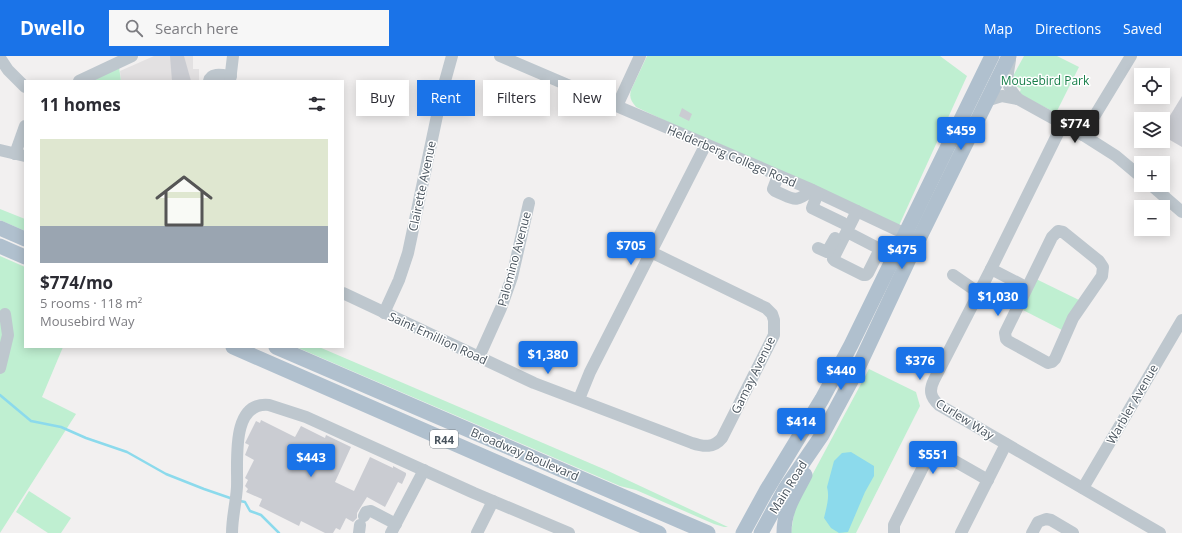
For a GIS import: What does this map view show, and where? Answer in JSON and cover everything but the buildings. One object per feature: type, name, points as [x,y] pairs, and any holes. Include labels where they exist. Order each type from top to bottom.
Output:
[{"type":"main road","name":"Main Road","points":[[761,533],[785,489],[822,435],[857,370],[912,237],[992,56]]},
{"type":"main road","name":"Main Road","points":[[743,533],[766,491],[822,399],[989,100],[1010,56]]},
{"type":"main road","points":[[0,228],[24,239]]},
{"type":"main road","points":[[0,246],[24,257]]},
{"type":"main road","name":"Broadway Boulevard","points":[[235,348],[659,533]]},
{"type":"main road","name":"Broadway Boulevard","points":[[278,348],[708,533]]},
{"type":"main road","points":[[784,533],[785,516],[812,460],[822,435]]},
{"type":"street","points":[[81,80],[132,56]]},
{"type":"street","points":[[209,80],[213,75],[231,78],[232,56]]},
{"type":"street","name":"Clairette Avenue","points":[[384,314],[399,280],[408,253],[442,92],[452,56]]},
{"type":"street","name":"Helderberg College Road","points":[[500,56],[706,144],[912,237]]},
{"type":"street","points":[[617,106],[640,56]]},
{"type":"street","points":[[1010,56],[1007,84],[1009,90],[1018,99],[1083,134],[1116,156],[1134,171]]},
{"type":"street","points":[[1083,134],[1131,56]]},
{"type":"street","points":[[0,58],[8,70],[24,86]]},
{"type":"street","points":[[989,100],[1002,96],[1018,99]]},
{"type":"street","name":"Curlew Way","points":[[1063,123],[934,380],[930,389],[931,394],[932,398],[939,405],[1160,533]]},
{"type":"street","points":[[0,150],[20,155],[24,132]]},
{"type":"street","points":[[579,399],[590,372],[706,144]]},
{"type":"street","points":[[815,192],[812,208],[845,227]]},
{"type":"street","points":[[1158,192],[1182,212]]},
{"type":"street","name":"Palomino Avenue","points":[[479,357],[501,308],[512,277],[529,203]]},
{"type":"street","points":[[818,248],[826,252],[828,251],[845,227],[854,210]]},
{"type":"street","points":[[1058,231],[1063,232],[1099,261],[1103,267],[1100,280],[1072,318],[1057,354],[1052,362],[1048,363],[1043,361],[1008,341],[1005,336],[1006,329],[1026,287],[1052,237],[1058,231]]},
{"type":"street","name":"Gamay Avenue","points":[[651,252],[766,308],[772,314],[774,320],[774,335],[722,438],[714,445]]},
{"type":"street","points":[[991,269],[1026,287]]},
{"type":"street","points":[[953,275],[979,292]]},
{"type":"street","name":"Saint Emillion Road","points":[[344,294],[384,314],[534,383],[692,443],[702,446],[714,445]]},
{"type":"street","points":[[0,368],[8,335],[5,314]]},
{"type":"street","name":"Warbler Avenue","points":[[1083,488],[1182,320]]},
{"type":"street","points":[[232,533],[237,493],[240,431],[242,422],[247,413],[257,405],[269,405],[306,417],[493,501],[569,533]]},
{"type":"street","points":[[961,533],[1006,444]]},
{"type":"street","points":[[894,533],[894,525],[927,459],[932,454],[944,455],[988,480]]},
{"type":"street","points":[[361,525],[366,512],[371,511],[394,528],[424,470]]},
{"type":"street","points":[[477,533],[493,501]]},
{"type":"street","points":[[1032,533],[1038,522],[1046,519],[1051,520],[1074,533]]},
{"type":"shaded area","points":[[154,56],[193,56],[193,69],[199,69],[199,80],[121,80],[120,71]]},
{"type":"green space","points":[[647,56],[940,56],[967,76],[897,230],[636,107],[631,99],[631,90]]},
{"type":"green space","name":"Mousebird Park","points":[[1024,56],[1057,56],[1079,67],[1056,113],[1019,94],[1021,89],[1016,86],[1013,76]]},
{"type":"green space","points":[[119,67],[121,80],[92,80]]},
{"type":"green space","points":[[0,209],[24,219],[24,231],[0,220]]},
{"type":"green space","points":[[0,256],[24,267],[24,348],[63,348],[42,397],[76,414],[0,533]]},
{"type":"green space","points":[[1034,278],[1079,300],[1062,330],[1019,308]]},
{"type":"green space","points":[[298,348],[321,348],[606,470],[728,527],[714,524],[636,490],[620,486]]},
{"type":"green space","points":[[869,369],[916,392],[920,406],[856,533],[791,533],[795,507]]},
{"type":"green space","points":[[29,491],[71,518],[61,533],[48,533],[16,512]]},
{"type":"water","points":[[851,452],[874,466],[874,476],[865,492],[848,532],[839,533],[831,528],[824,518],[828,499],[827,487],[834,461],[842,453]]},
{"type":"waterway","points":[[0,395],[31,421],[61,427],[86,438],[127,452],[166,474],[233,499]]},
{"type":"waterway","points":[[240,501],[245,502],[250,511],[261,515],[279,533]]}]
